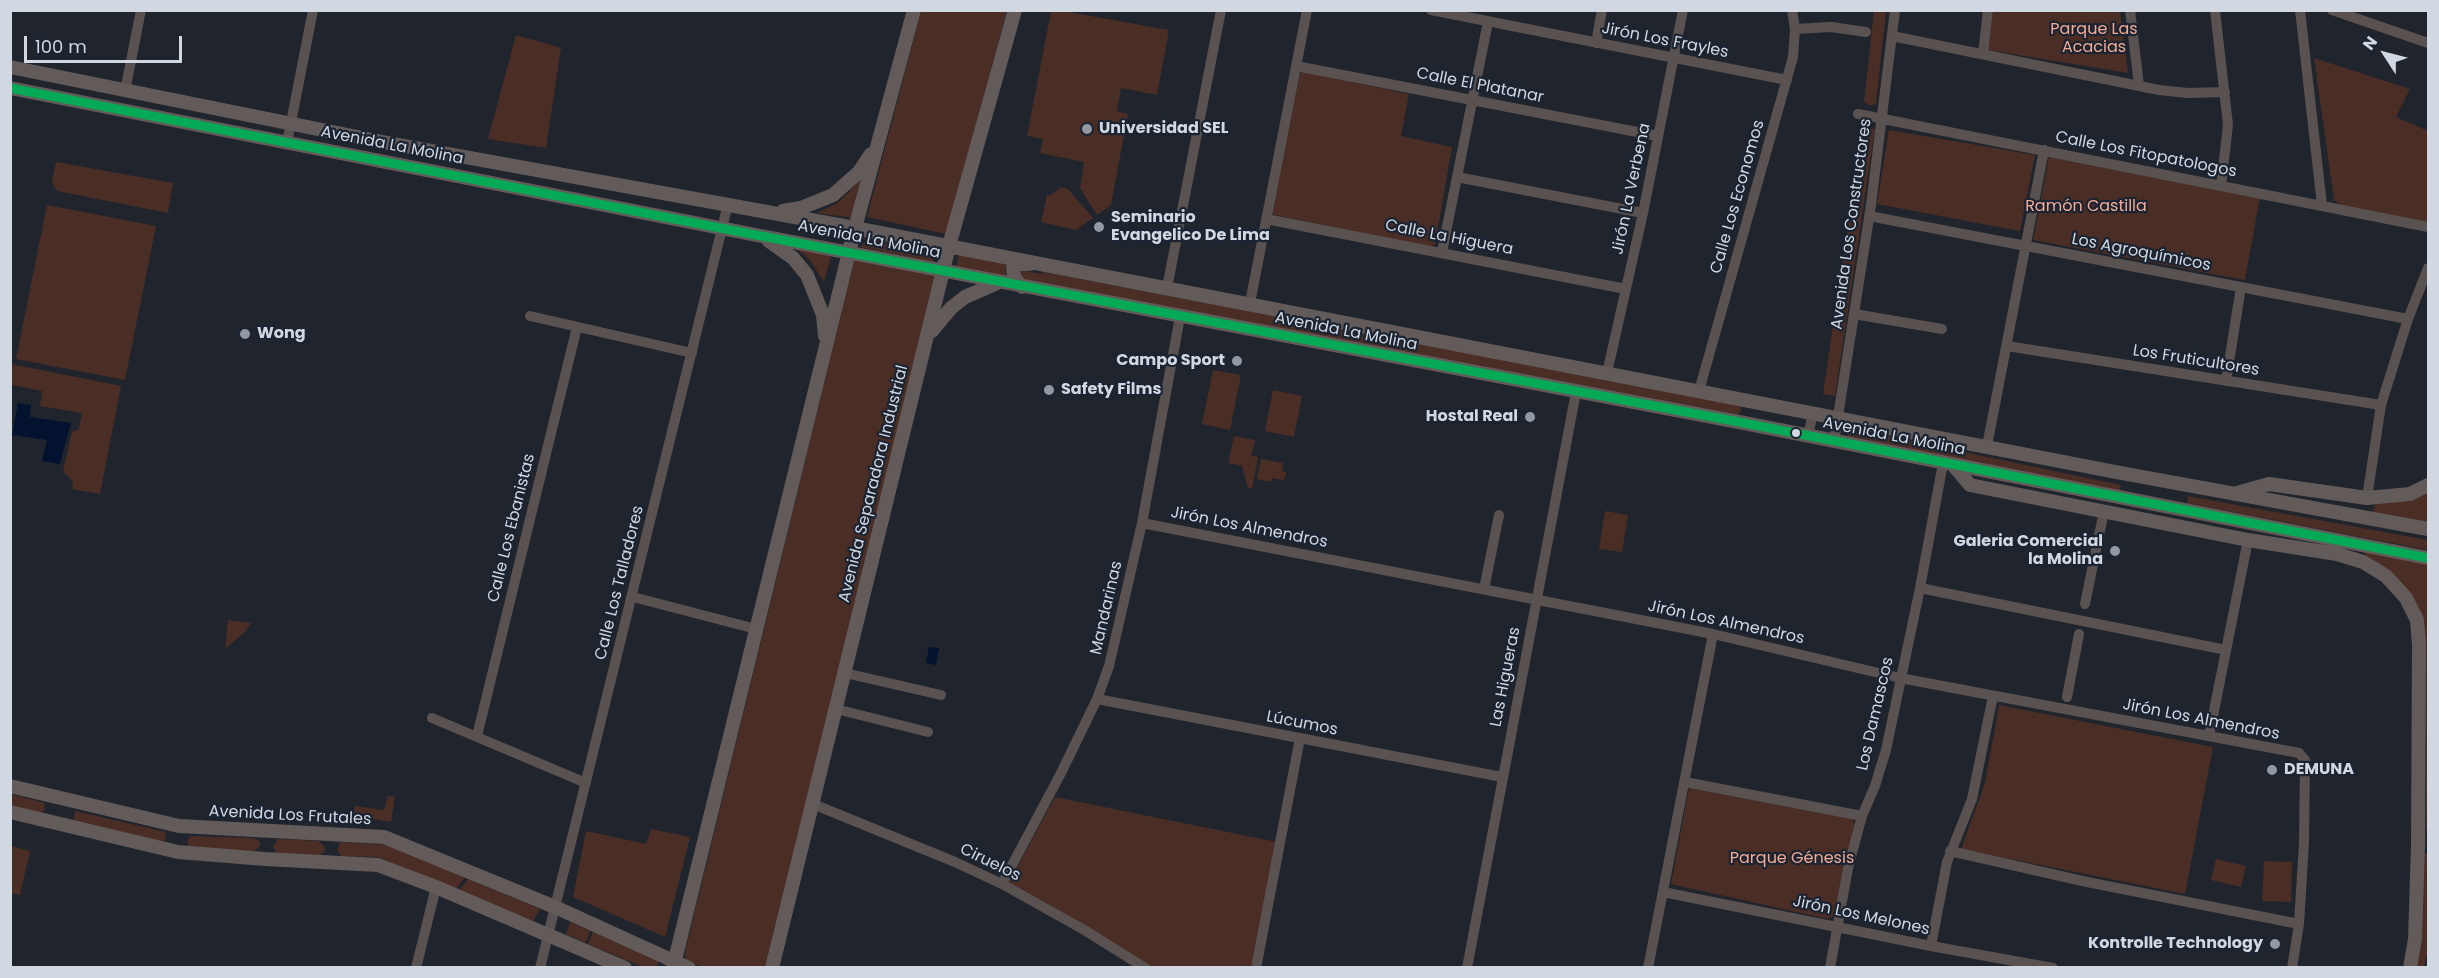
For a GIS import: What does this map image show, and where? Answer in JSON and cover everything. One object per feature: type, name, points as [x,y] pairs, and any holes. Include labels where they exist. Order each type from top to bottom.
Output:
[{"type":"main road","points":[[674,964],[855,228],[914,10]]},
{"type":"main road","name":"Avenida Separadora Industrial","points":[[772,968],[949,246],[1015,10]]},
{"type":"main road","name":"Avenida La Molina","points":[[10,67],[404,146],[855,228],[2121,473],[2428,529]]},
{"type":"main road","name":"Avenida La Molina","points":[[10,88],[943,272],[1739,422],[2428,558]]},
{"type":"main road","points":[[763,211],[801,208],[833,195],[859,172],[880,136]]},
{"type":"main road","points":[[400,165],[404,146]]},
{"type":"main road","points":[[569,198],[573,176]]},
{"type":"main road","points":[[756,235],[776,245],[793,258],[807,275],[816,292],[823,315],[823,361]]},
{"type":"main road","points":[[1022,287],[1013,275],[1015,266],[1024,264],[1050,266]]},
{"type":"main road","points":[[928,338],[951,308],[965,297],[1000,283]]},
{"type":"main road","points":[[1739,422],[1745,420],[1750,408],[1742,399]]},
{"type":"main road","points":[[1948,464],[1970,485],[2248,540],[2337,554],[2363,562],[2386,576],[2406,598],[2416,620],[2420,668],[2423,842],[2415,939],[2410,968]]},
{"type":"main road","points":[[2114,497],[2109,494],[2106,482],[2114,473],[2121,473]]},
{"type":"main road","points":[[2236,493],[2269,484],[2367,498],[2410,494],[2428,485]]},
{"type":"main road","points":[[2164,505],[2203,531]]},
{"type":"main road","points":[[2286,545],[2289,530]]},
{"type":"main road","name":"Avenida Los Frutales","points":[[10,786],[179,826],[384,837],[555,907],[674,964],[689,968]]},
{"type":"main road","points":[[10,812],[178,852],[378,865],[436,887],[625,968]]},
{"type":"street","points":[[125,91],[141,10]]},
{"type":"street","points":[[287,142],[313,10]]},
{"type":"street","points":[[1167,288],[1221,10]]},
{"type":"street","points":[[1250,303],[1307,10]]},
{"type":"street","name":"Jirón Los Frayles","points":[[1431,10],[1787,80]]},
{"type":"street","points":[[1596,43],[1602,10]]},
{"type":"street","name":"Jirón La Verbena","points":[[1606,373],[1643,213],[1683,10]]},
{"type":"street","name":"Calle Los Economos","points":[[1699,391],[1794,57],[1795,29],[1792,10]]},
{"type":"street","name":"Avenida Los Constructores","points":[[1834,442],[1869,216],[1895,10]]},
{"type":"street","points":[[1983,54],[1988,10]]},
{"type":"street","points":[[2130,10],[2139,85]]},
{"type":"street","points":[[2215,10],[2228,135],[2221,186]]},
{"type":"street","points":[[2300,10],[2322,205]]},
{"type":"street","points":[[2332,10],[2428,42]]},
{"type":"street","points":[[1442,252],[1488,22]]},
{"type":"street","points":[[1795,29],[1831,27],[1866,32]]},
{"type":"street","points":[[1892,36],[2139,85],[2188,93],[2225,93]]},
{"type":"street","name":"Calle El Platanar","points":[[1296,66],[1658,136]]},
{"type":"street","name":"Calle Los Fitopatologos","points":[[1857,114],[2428,226]]},
{"type":"street","points":[[1987,446],[2044,150]]},
{"type":"street","points":[[1457,177],[1643,213]]},
{"type":"street","name":"Calle Los Talladores","points":[[540,968],[728,204]]},
{"type":"street","name":"Los Agroquímicos","points":[[1869,216],[2408,319]]},
{"type":"street","name":"Calle La Higuera","points":[[1266,219],[1626,289]]},
{"type":"street","points":[[2367,498],[2381,405],[2408,319],[2428,268]]},
{"type":"street","points":[[2226,381],[2241,287]]},
{"type":"street","points":[[1854,314],[1942,329]]},
{"type":"street","points":[[530,316],[692,353]]},
{"type":"street","name":"Mandarinas","points":[[1002,884],[1097,699],[1119,631],[1142,523],[1180,317]]},
{"type":"street","name":"Calle Los Ebanistas","points":[[477,736],[577,327]]},
{"type":"street","name":"Los Fruticultores","points":[[2007,346],[2381,405]]},
{"type":"street","name":"Las Higueras","points":[[1467,968],[1576,392]]},
{"type":"street","points":[[1809,436],[1812,413]]},
{"type":"street","name":"Los Damascos","points":[[1830,968],[1848,868],[1862,816],[1875,786],[1886,750],[1948,464]]},
{"type":"street","points":[[2085,604],[2104,511]]},
{"type":"street","points":[[1484,589],[1499,515]]},
{"type":"street","name":"Jirón Los Almendros","points":[[1142,523],[1713,634],[1900,678],[2303,755],[2305,760],[2304,842],[2299,924]]},
{"type":"street","points":[[2209,736],[2248,540]]},
{"type":"street","points":[[1920,588],[2226,650]]},
{"type":"street","points":[[633,597],[756,629]]},
{"type":"street","points":[[1648,968],[1713,634]]},
{"type":"street","points":[[2067,697],[2079,634]]},
{"type":"street","points":[[845,673],[940,694]]},
{"type":"street","points":[[1931,946],[1943,875],[1950,851],[1972,799],[1993,696]]},
{"type":"street","name":"Lúcumos","points":[[1097,699],[1502,777]]},
{"type":"street","points":[[836,709],[928,732]]},
{"type":"street","points":[[432,718],[586,783]]},
{"type":"street","points":[[1256,968],[1300,738]]},
{"type":"street","points":[[1685,782],[1862,816]]},
{"type":"street","name":"Ciruelos","points":[[813,804],[1002,884],[1086,931],[1145,968]]},
{"type":"street","points":[[1950,851],[2087,882],[2299,924],[2292,968]]},
{"type":"street","points":[[416,968],[436,887]]},
{"type":"street","name":"Jirón Los Melones","points":[[1663,892],[1838,925],[2011,964],[2053,968]]},
{"type":"green space","points":[[921,11],[1007,11],[946,234],[867,217]]},
{"type":"green space","points":[[1051,11],[1063,11],[1169,30],[1157,95],[1121,88],[1117,111],[1128,114],[1111,205],[1097,215],[1080,188],[1084,162],[1040,153],[1043,139],[1027,136]]},
{"type":"green space","points":[[1874,11],[1886,11],[1876,103],[1872,106],[1864,102]]},
{"type":"green space","name":"Parque Las Acacias","points":[[1993,11],[2120,11],[2128,73],[1988,50]]},
{"type":"green space","points":[[516,35],[561,48],[546,148],[488,139]]},
{"type":"green space","points":[[2314,58],[2410,89],[2396,117],[2428,131],[2428,223],[2343,206],[2334,200]]},
{"type":"green space","points":[[1300,73],[1409,94],[1401,136],[1452,147],[1435,245],[1430,247],[1274,215],[1272,212]]},
{"type":"green space","points":[[1862,128],[1875,129],[1835,396],[1823,394]]},
{"type":"green space","name":"Ramón Castilla","points":[[1889,130],[2035,155],[2020,231],[1877,204]]},
{"type":"green space","name":"Ramón Castilla","points":[[2049,157],[2260,197],[2245,280],[2033,240]]},
{"type":"green space","points":[[56,162],[173,183],[168,213],[57,191],[52,182]]},
{"type":"green space","points":[[867,167],[854,218],[817,213],[836,204],[852,189]]},
{"type":"green space","points":[[1061,187],[1068,189],[1093,218],[1076,230],[1041,222],[1047,195],[1051,195]]},
{"type":"green space","points":[[47,205],[156,226],[125,380],[16,359]]},
{"type":"green space","points":[[872,239],[926,251],[935,262],[860,247],[867,240]]},
{"type":"green space","points":[[795,247],[831,256],[824,282],[810,260]]},
{"type":"green space","points":[[959,255],[1006,264],[1007,278],[956,267]]},
{"type":"green space","points":[[854,261],[938,276],[766,967],[702,967],[688,961],[685,958],[685,952]]},
{"type":"green space","points":[[1020,270],[1041,274],[1044,272],[1739,405],[1741,408],[1740,413],[1736,414],[1025,280],[1019,273]]},
{"type":"green space","points":[[11,364],[121,386],[100,494],[72,489],[73,481],[63,472],[72,432],[79,429],[82,413],[40,406],[42,391],[11,385]]},
{"type":"green space","points":[[1213,370],[1241,375],[1230,430],[1202,424]]},
{"type":"green space","points":[[1273,390],[1302,396],[1294,437],[1265,431]]},
{"type":"green space","points":[[1849,428],[2121,485],[2119,492],[1848,436]]},
{"type":"green space","points":[[1234,436],[1255,440],[1251,456],[1258,457],[1252,489],[1248,488],[1242,466],[1228,463]]},
{"type":"green space","points":[[1261,459],[1283,463],[1282,471],[1286,472],[1284,480],[1272,478],[1271,482],[1257,479]]},
{"type":"green space","points":[[2428,491],[2428,522],[2377,515],[2373,512],[2375,505]]},
{"type":"green space","points":[[2188,496],[2428,540],[2428,550],[2187,503]]},
{"type":"green space","points":[[1605,511],[1628,515],[1622,552],[1599,549]]},
{"type":"green space","points":[[2361,550],[2428,564],[2428,829],[2426,830],[2426,653],[2421,617]]},
{"type":"green space","points":[[228,620],[251,623],[245,632],[225,649]]},
{"type":"green space","points":[[1999,705],[2213,747],[2185,894],[1961,849],[1985,783]]},
{"type":"green space","name":"Parque Génesis","points":[[1689,788],[1852,819],[1855,824],[1843,866],[1835,915],[1828,919],[1671,884]]},
{"type":"green space","points":[[11,794],[41,802],[45,804],[44,810],[41,813],[11,807]]},
{"type":"green space","points":[[388,796],[395,797],[391,822],[353,815],[355,806],[384,810]]},
{"type":"green space","points":[[1055,797],[1277,842],[1253,967],[1150,967],[1008,884]]},
{"type":"green space","points":[[75,811],[166,832],[164,845],[73,822]]},
{"type":"green space","points":[[651,829],[690,837],[665,937],[573,897],[586,831],[646,844]]},
{"type":"green space","points":[[190,836],[254,838],[260,842],[260,846],[253,852],[190,847],[187,842]]},
{"type":"green space","points":[[278,839],[319,841],[325,847],[324,852],[319,856],[277,853],[273,847]]},
{"type":"green space","points":[[340,842],[388,845],[465,877],[456,889],[378,857],[341,856],[337,850]]},
{"type":"green space","points":[[11,846],[30,851],[20,895],[11,893]]},
{"type":"green space","points":[[2428,852],[2428,949],[2424,967],[2415,968],[2424,855]]},
{"type":"green space","points":[[2216,859],[2246,866],[2241,887],[2211,880]]},
{"type":"green space","points":[[2264,861],[2292,862],[2291,902],[2262,901]]},
{"type":"green space","points":[[468,879],[540,909],[533,921],[459,890]]},
{"type":"green space","points":[[570,922],[590,931],[586,943],[566,934]]},
{"type":"green space","points":[[593,932],[659,959],[657,967],[643,967],[588,944]]},
{"type":"water","points":[[18,403],[31,405],[30,417],[71,423],[60,464],[42,461],[47,440],[12,435]]},
{"type":"water","points":[[929,647],[939,648],[936,665],[926,663]]},
{"type":"transit line","points":[[10,88],[756,235],[1739,422],[2428,558]]},
{"type":"place","name":"Universidad SEL","points":[[1087,129]]},
{"type":"place","name":"Seminario Evangelico De Lima","points":[[1099,227]]},
{"type":"place","name":"Wong","points":[[245,334]]},
{"type":"place","name":"Campo Sport","points":[[1237,361]]},
{"type":"place","name":"Safety Films","points":[[1049,390]]},
{"type":"place","name":"Hostal Real","points":[[1530,417]]},
{"type":"place","name":"Galeria Comercial la Molina","points":[[2115,551]]},
{"type":"place","name":"DEMUNA","points":[[2272,770]]},
{"type":"place","name":"Kontrolle Technology","points":[[2275,944]]}]
